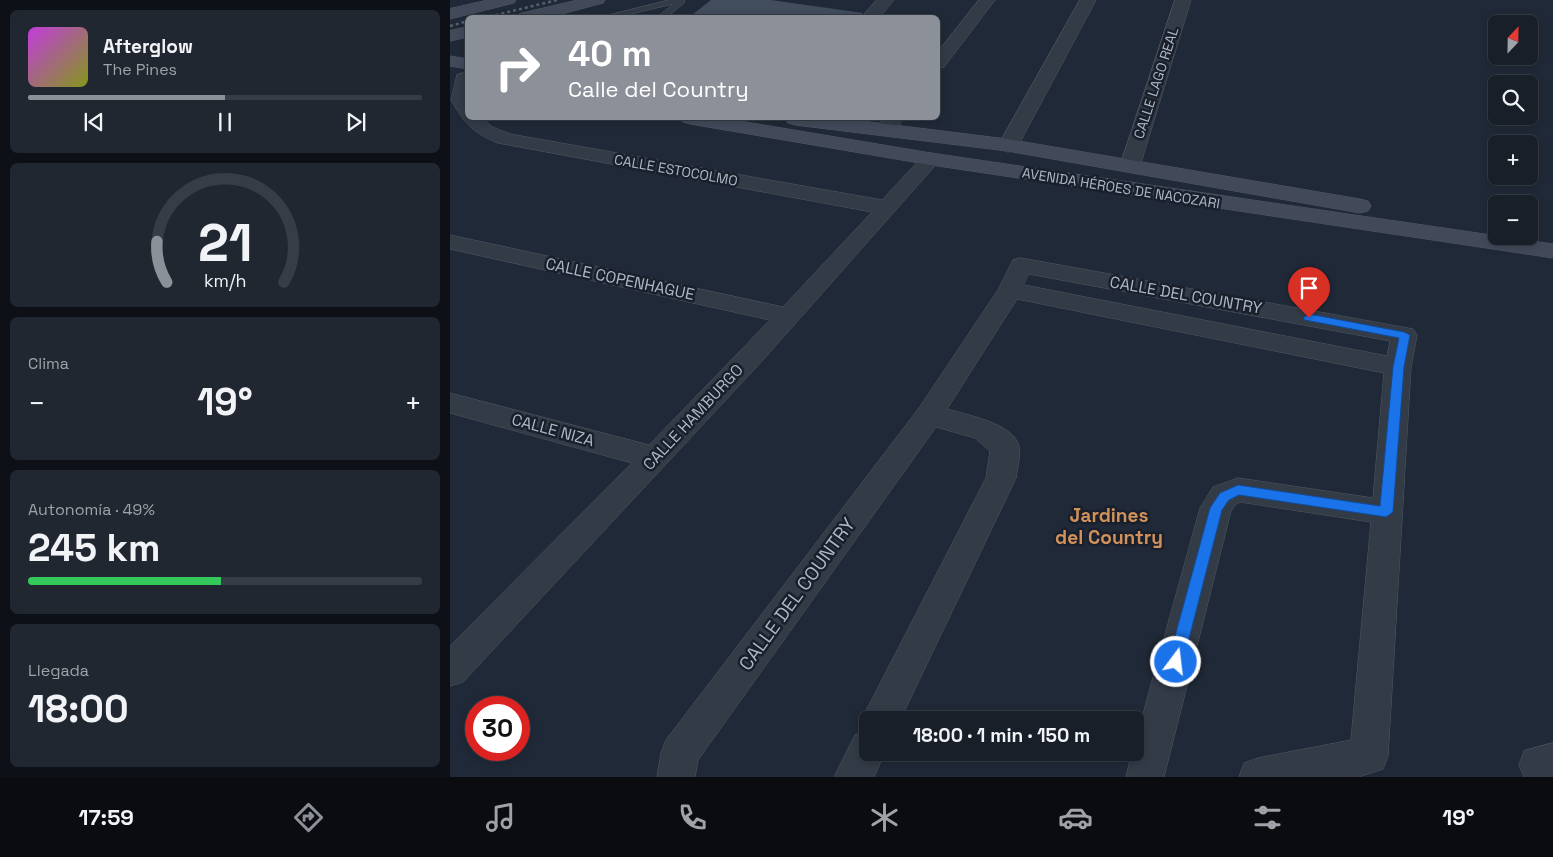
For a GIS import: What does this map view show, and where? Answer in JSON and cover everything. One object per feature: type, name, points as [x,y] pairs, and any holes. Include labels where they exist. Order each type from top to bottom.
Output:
[{"type":"main road","points":[[450,14],[508,0]]},
{"type":"main road","points":[[538,15],[597,0]]},
{"type":"main road","points":[[450,36],[465,33]]},
{"type":"main road","points":[[450,61],[461,76]]},
{"type":"main road","name":"AVENIDA HÉROES DE NACOZARI","points":[[702,120],[931,159],[1553,251]]},
{"type":"main road","name":"AVENIDA HÉROES DE NACOZARI","points":[[836,120],[891,122],[1008,146],[1245,184],[1488,230]]},
{"type":"main road","points":[[1538,239],[1553,242]]},
{"type":"street","points":[[872,15],[886,0]]},
{"type":"street","points":[[940,60],[987,0]]},
{"type":"street","points":[[1008,146],[1088,0]]},
{"type":"street","name":"CALLE LAGO REAL","points":[[1130,166],[1183,0]]},
{"type":"street","points":[[461,76],[460,100],[465,108]]},
{"type":"street","name":"CALLE ESTOCOLMO","points":[[473,120],[485,131],[505,140],[888,208]]},
{"type":"street","name":"CALLE HAMBURGO","points":[[456,656],[655,458],[789,316],[931,159]]},
{"type":"street","name":"CALLE COPENHAGUE","points":[[450,242],[789,316]]},
{"type":"street","name":"CALLE DEL COUNTRY","points":[[676,777],[680,753],[930,415],[1010,290],[1021,265],[1404,335],[1398,367],[1369,756],[1258,777]]},
{"type":"street","name":"CALLE NIZA","points":[[450,403],[655,458]]},
{"type":"street","points":[[885,711],[1001,478],[1005,447],[985,430],[930,415]]},
{"type":"street","points":[[1145,777],[1216,508],[1224,496],[1238,490],[1386,512]]},
{"type":"street","points":[[853,777],[861,761]]},
{"type":"lane","points":[[614,15],[682,0]]},
{"type":"lane","points":[[664,15],[682,0]]},
{"type":"building","points":[[711,0],[771,0],[863,13],[861,15],[692,15]]},
{"type":"railway","points":[[496,15],[557,0]]},
{"type":"railway","points":[[450,26],[465,22]]},
{"type":"district","name":"Jardines del Country","points":[[1109,526]]},
{"type":"route","points":[[1176,662],[1216,508],[1224,496],[1238,490],[1386,512],[1398,367],[1404,335],[1309,318]]}]
